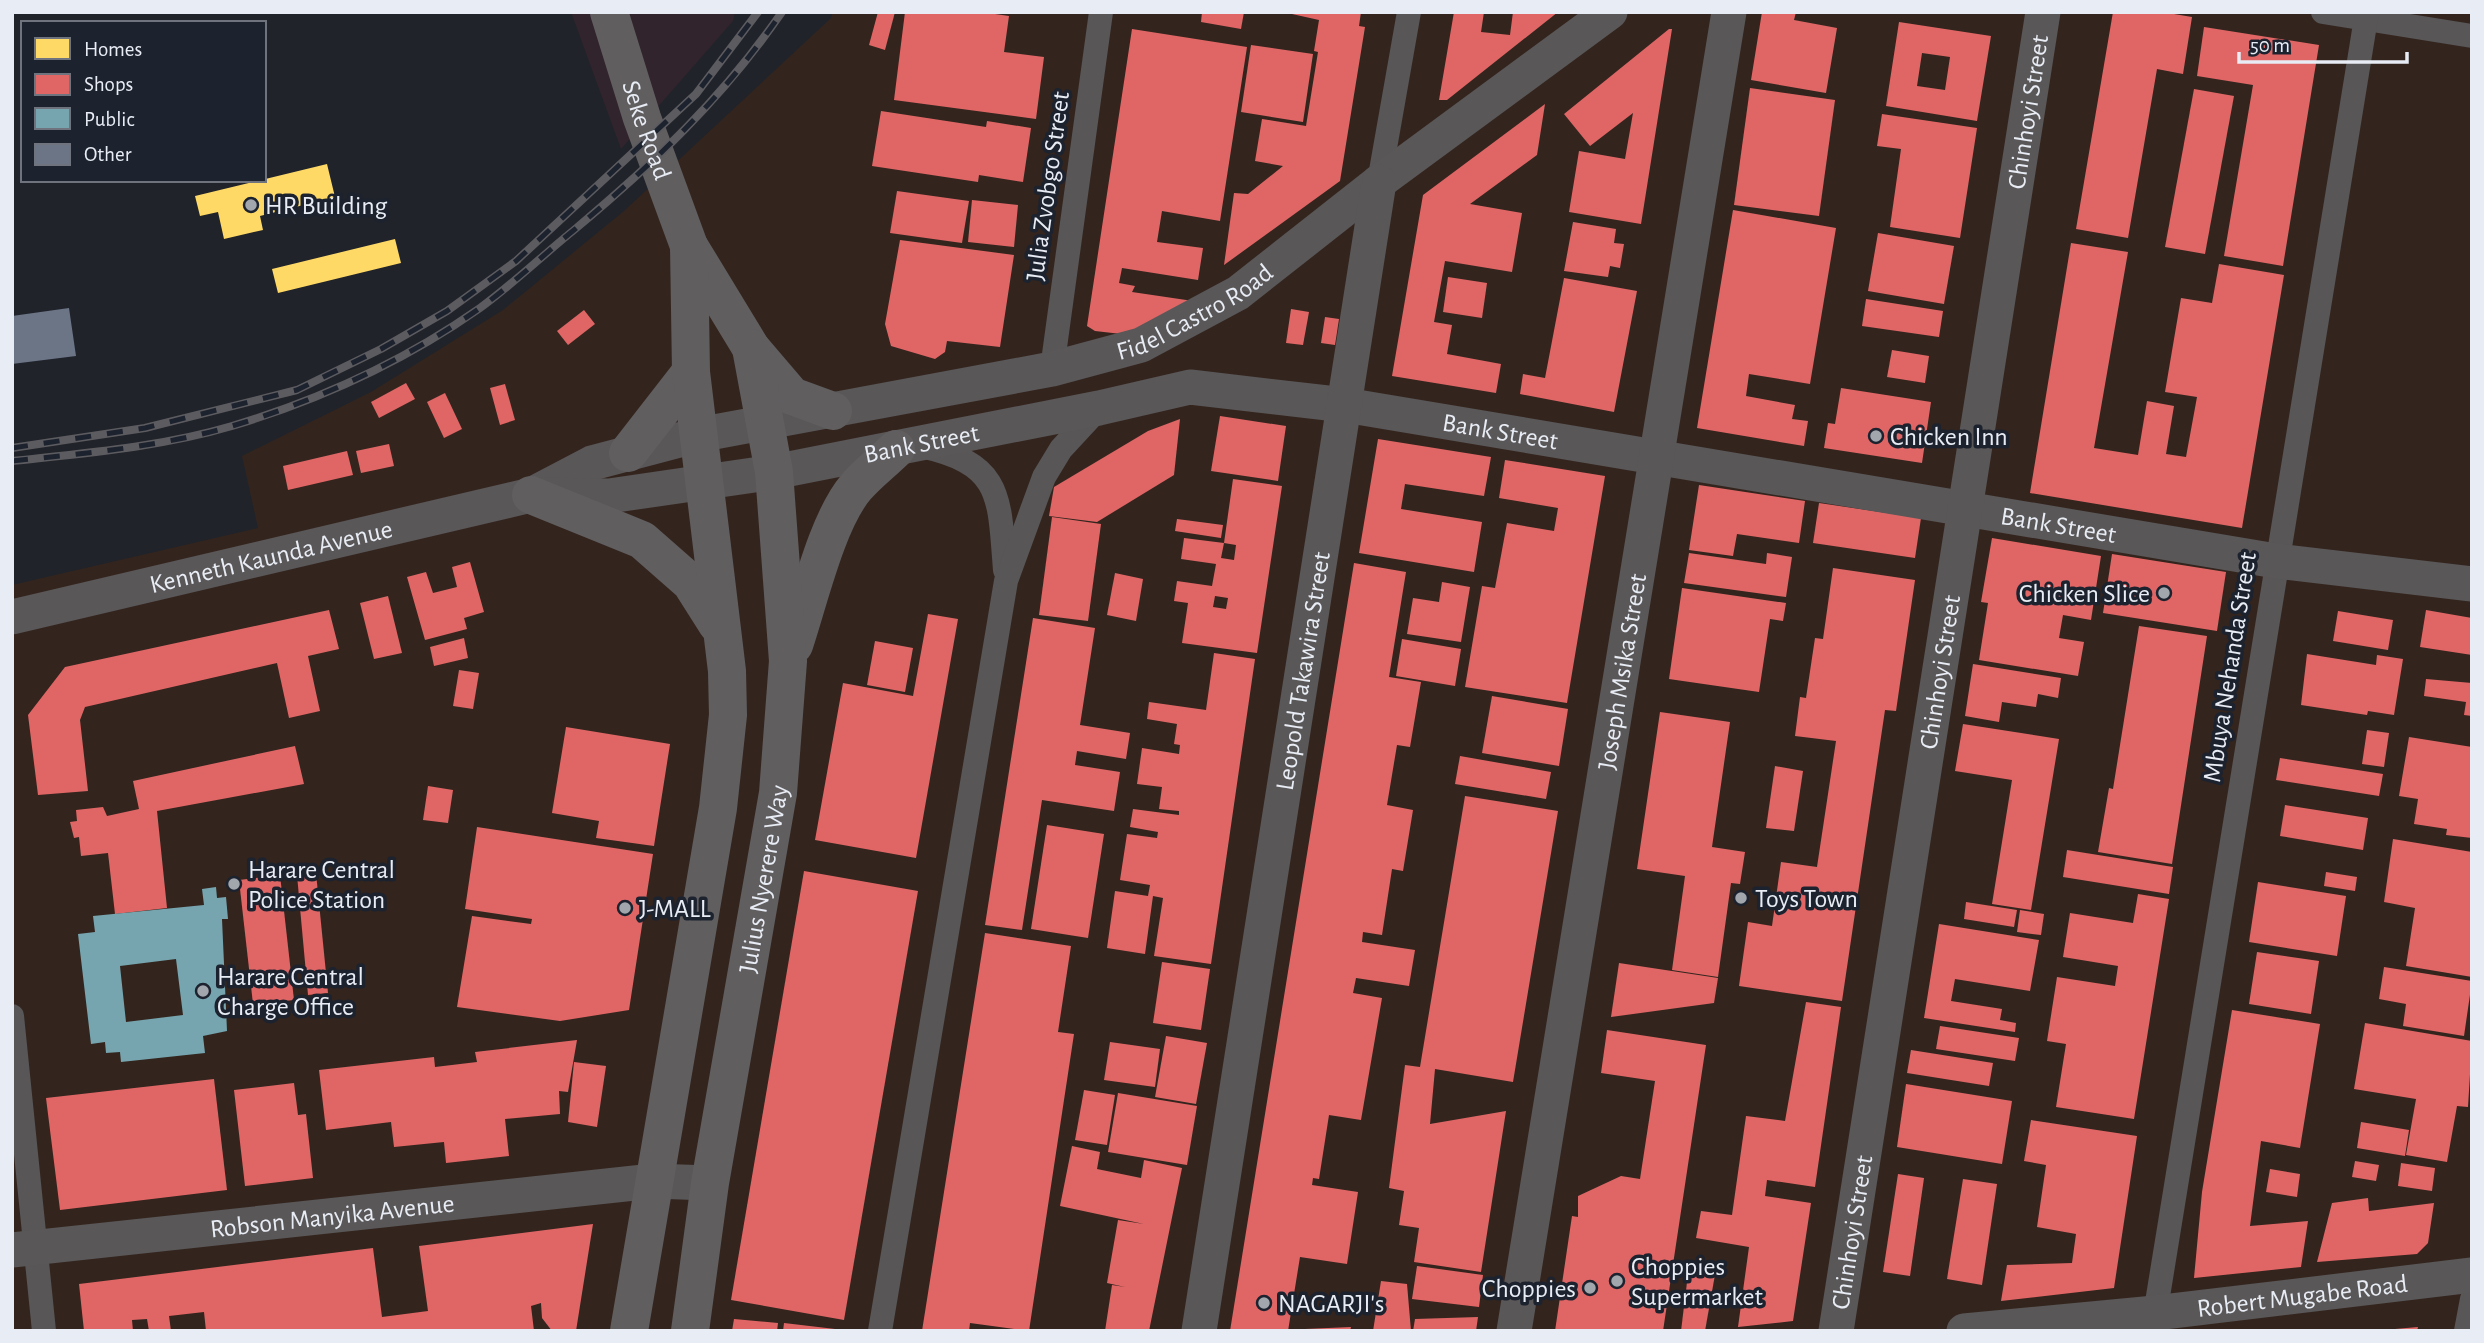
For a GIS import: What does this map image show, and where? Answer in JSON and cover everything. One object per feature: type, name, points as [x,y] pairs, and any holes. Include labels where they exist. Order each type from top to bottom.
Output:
[{"type":"main road","name":"Seke Road","points":[[610,12],[642,118],[689,246]]},
{"type":"main road","name":"Fidel Castro Road","points":[[531,495],[571,471],[698,435],[1052,369],[1141,345],[1238,293],[1380,182],[1610,12]]},
{"type":"main road","name":"Joseph Msika Street","points":[[1514,1331],[1729,12]]},
{"type":"main road","name":"Chinhoyi Street","points":[[1836,1331],[2043,12]]},
{"type":"main road","name":"Leopold Takawira Street","points":[[1199,1331],[1380,182]]},
{"type":"main road","points":[[689,246],[751,348],[792,396],[833,411]]},
{"type":"main road","name":"Julius Nyerere Way","points":[[629,1331],[718,807],[728,715],[727,671],[691,372],[689,246]]},
{"type":"main road","name":"Julius Nyerere Way","points":[[690,1331],[710,1183],[778,793],[788,661],[774,472],[751,348]]},
{"type":"main road","points":[[628,453],[691,372]]},
{"type":"main road","name":"Bank Street","points":[[531,495],[609,496],[774,472],[1099,408],[1190,387],[1345,405],[2276,561],[2472,584]]},
{"type":"main road","points":[[788,661],[833,529],[844,508],[856,488],[907,447]]},
{"type":"main road","points":[[531,495],[642,540],[691,583],[720,629]]},
{"type":"main road","name":"Kenneth Kaunda Avenue","points":[[12,617],[531,495]]},
{"type":"main road","name":"Robson Manyika Avenue","points":[[24,1248],[653,1181],[710,1183]]},
{"type":"main road","name":"Robert Mugabe Road","points":[[1965,1331],[2154,1322],[2472,1275]]},
{"type":"street","name":"Julia Zvobgo Street","points":[[1052,369],[1101,12]]},
{"type":"street","name":"Leopold Takawira Street","points":[[1380,182],[1409,12]]},
{"type":"street","points":[[2323,12],[2366,16],[2472,36]]},
{"type":"street","name":"Mbuya Nehanda Street","points":[[2154,1322],[2366,16]]},
{"type":"street","points":[[880,1331],[1006,581],[1044,477],[1061,449],[1099,408]]},
{"type":"street","points":[[907,447],[950,452],[975,464],[992,488],[1000,510],[1006,581]]},
{"type":"street","points":[[12,1016],[24,1248],[44,1331]]},
{"type":"street","points":[[2466,1331],[2472,1299]]},
{"type":"shaded area","points":[[571,12],[735,12],[733,21],[621,149]]},
{"type":"shaded area","points":[[833,12],[2472,12],[2472,1331],[12,1331],[12,585],[258,528],[242,456],[371,392],[503,310],[624,211],[831,18]]},
{"type":"building: Homes","name":"HR Building","points":[[327,164],[335,197],[260,216],[263,230],[224,239],[218,212],[200,216],[195,196],[253,182],[266,182],[266,179]]},
{"type":"building: Homes","points":[[395,239],[401,263],[278,293],[272,269]]},
{"type":"building: Shops","points":[[878,12],[895,12],[885,50],[869,45]]},
{"type":"building: Shops","points":[[905,12],[981,12],[1009,16],[1004,52],[1044,57],[1036,119],[894,100]]},
{"type":"building: Shops","points":[[1202,12],[1244,12],[1241,29],[1201,22]]},
{"type":"building: Shops","points":[[1283,12],[1361,12],[1359,26],[1365,27],[1340,181],[1224,265],[1234,193],[1248,194],[1283,166],[1255,161],[1262,119],[1306,126],[1318,52],[1314,51],[1319,20]]},
{"type":"building: Shops","points":[[1454,12],[1484,12],[1481,32],[1510,35],[1513,12],[1558,12],[1447,100],[1439,100]]},
{"type":"building: Shops","points":[[1762,12],[1796,12],[1794,20],[1837,28],[1826,93],[1751,80]]},
{"type":"building: Shops","points":[[2113,12],[2162,12],[2192,17],[2183,74],[2157,69],[2128,238],[2076,229]]},
{"type":"building: Shops","points":[[1899,22],[1991,36],[1977,121],[1886,106]],"holes":[[[1922,53],[1950,57],[1945,90],[1917,86]]]},
{"type":"building: Shops","points":[[2204,27],[2319,45],[2283,266],[2224,256],[2253,85],[2197,76]]},
{"type":"building: Shops","points":[[1132,29],[1247,47],[1220,221],[1162,211],[1157,242],[1203,248],[1198,280],[1122,268],[1119,283],[1135,286],[1132,292],[1193,301],[1139,336],[1095,331],[1087,326]]},
{"type":"building: Shops","points":[[1672,29],[1641,224],[1569,212],[1579,151],[1625,159],[1633,113],[1590,146],[1564,114]]},
{"type":"building: Shops","points":[[1251,45],[1313,54],[1303,122],[1241,112]]},
{"type":"building: Shops","points":[[1750,88],[1835,100],[1819,216],[1734,205]]},
{"type":"building: Shops","points":[[2194,89],[2234,96],[2205,254],[2165,247]]},
{"type":"building: Shops","points":[[1545,104],[1537,155],[1470,204],[1522,213],[1512,272],[1445,261],[1434,322],[1452,325],[1447,354],[1501,364],[1496,393],[1392,376],[1423,195]]},
{"type":"building: Shops","points":[[881,111],[986,127],[987,121],[1031,128],[1023,182],[979,175],[978,182],[872,166]]},
{"type":"building: Shops","points":[[1882,114],[1977,128],[1960,238],[1890,227],[1901,149],[1877,146]]},
{"type":"building: Shops","points":[[897,191],[969,201],[962,243],[890,233]]},
{"type":"building: Shops","points":[[972,200],[1018,205],[1014,247],[968,242]]},
{"type":"building: Shops","points":[[1733,210],[1836,228],[1810,384],[1749,374],[1746,396],[1795,405],[1792,419],[1808,421],[1804,446],[1697,428]]},
{"type":"building: Shops","points":[[1573,222],[1616,229],[1614,243],[1624,244],[1620,268],[1610,266],[1608,277],[1564,271]]},
{"type":"building: Shops","points":[[1878,233],[1954,246],[1944,304],[1868,291]]},
{"type":"building: Shops","points":[[900,240],[1014,255],[1000,347],[947,341],[945,352],[935,359],[891,346],[885,324]]},
{"type":"building: Shops","points":[[2071,243],[2128,252],[2094,448],[2138,455],[2147,401],[2174,406],[2166,454],[2186,457],[2197,397],[2165,392],[2181,298],[2212,303],[2219,264],[2284,275],[2242,528],[2030,493]]},
{"type":"building: Shops","points":[[1448,277],[1487,283],[1482,318],[1443,312]]},
{"type":"building: Shops","points":[[1564,278],[1637,291],[1614,412],[1520,394],[1523,374],[1545,378]]},
{"type":"building: Shops","points":[[1866,299],[1943,311],[1939,337],[1862,326]]},
{"type":"building: Shops","points":[[1291,309],[1309,312],[1303,345],[1286,343]]},
{"type":"building: Shops","points":[[584,310],[595,324],[568,345],[557,331]]},
{"type":"building: Shops","points":[[1325,317],[1339,319],[1335,345],[1321,343]]},
{"type":"building: Shops","points":[[1892,350],[1929,356],[1925,383],[1887,377]]},
{"type":"building: Shops","points":[[406,383],[415,399],[379,418],[371,402]]},
{"type":"building: Shops","points":[[505,384],[515,420],[500,425],[490,388]]},
{"type":"building: Shops","name":"Chicken Inn","points":[[1841,388],[1931,402],[1922,463],[1824,448],[1828,423],[1835,424]]},
{"type":"building: Shops","points":[[445,393],[462,429],[444,438],[427,402]]},
{"type":"building: Shops","points":[[1220,416],[1286,426],[1278,481],[1211,471]]},
{"type":"building: Shops","points":[[1180,419],[1174,475],[1097,522],[1049,516],[1054,487],[1148,431]]},
{"type":"building: Shops","points":[[1378,439],[1491,457],[1484,496],[1405,484],[1401,509],[1482,522],[1474,572],[1359,553]]},
{"type":"building: Shops","points":[[389,444],[394,466],[361,473],[356,451]]},
{"type":"building: Shops","points":[[347,451],[353,475],[288,490],[283,466]]},
{"type":"building: Shops","points":[[1505,460],[1605,476],[1567,703],[1465,687],[1482,586],[1495,588],[1507,523],[1554,531],[1558,508],[1499,498]]},
{"type":"building: Shops","points":[[1233,479],[1282,486],[1257,653],[1182,643],[1188,603],[1174,601],[1177,581],[1212,586],[1216,564],[1181,559],[1184,538],[1224,543]],"holes":[[[1224,543],[1236,545],[1234,560],[1221,558]],[[1215,596],[1228,598],[1226,609],[1213,607]]]},
{"type":"building: Shops","points":[[1699,485],[1805,501],[1799,543],[1737,534],[1733,556],[1689,550]]},
{"type":"building: Shops","points":[[1819,503],[1921,518],[1915,558],[1813,543]]},
{"type":"building: Shops","points":[[1052,517],[1101,524],[1088,621],[1039,615]]},
{"type":"building: Shops","points":[[1177,519],[1223,525],[1221,538],[1175,531]]},
{"type":"building: Shops","points":[[1992,538],[2101,556],[2091,620],[2063,615],[2059,638],[2084,642],[2078,676],[1979,660],[1988,603],[1981,602]]},
{"type":"building: Shops","points":[[1689,553],[1766,564],[1767,553],[1792,557],[1786,597],[1684,583]]},
{"type":"building: Shops","name":"Chicken Slice","points":[[2112,554],[2226,572],[2217,631],[2103,613]]},
{"type":"building: Shops","points":[[470,562],[484,612],[464,618],[467,629],[425,640],[407,577],[426,572],[433,593],[457,587],[452,567]]},
{"type":"building: Shops","points":[[1354,563],[1406,572],[1389,677],[1421,682],[1410,747],[1397,745],[1387,805],[1413,810],[1403,871],[1392,869],[1382,935],[1363,932],[1362,942],[1415,950],[1409,986],[1356,978],[1353,993],[1382,998],[1361,1120],[1329,1115],[1319,1179],[1313,1178],[1312,1185],[1358,1192],[1347,1264],[1300,1257],[1288,1331],[1230,1331]]},
{"type":"building: Shops","points":[[1833,568],[1915,580],[1896,711],[1885,710],[1842,1001],[1739,986],[1748,922],[1772,926],[1781,862],[1817,867],[1836,741],[1795,736],[1800,697],[1806,698],[1815,638],[1823,639]]},
{"type":"building: Shops","points":[[1115,573],[1143,579],[1136,621],[1107,615]]},
{"type":"building: Shops","points":[[1442,582],[1470,587],[1461,642],[1407,634],[1413,598],[1439,602]]},
{"type":"building: Shops","points":[[1682,588],[1786,603],[1783,621],[1770,619],[1759,692],[1669,679]]},
{"type":"building: Shops","points":[[388,596],[402,653],[374,659],[360,603]]},
{"type":"building: Shops","points":[[329,610],[339,649],[308,656],[320,711],[289,718],[277,663],[85,707],[80,720],[88,791],[38,795],[28,715],[65,667]]},
{"type":"building: Shops","points":[[2426,610],[2472,618],[2472,655],[2420,647]]},
{"type":"building: Shops","points":[[2338,611],[2393,620],[2388,650],[2333,641]]},
{"type":"building: Shops","points":[[928,614],[958,619],[916,858],[815,840],[843,683],[913,696]]},
{"type":"building: Shops","points":[[1033,618],[1095,628],[1080,725],[1130,733],[1126,759],[1077,751],[1075,765],[1120,772],[1114,811],[1042,800],[1022,930],[985,925]]},
{"type":"building: Shops","points":[[2139,626],[2207,636],[2172,864],[2098,852],[2109,788],[2113,789]]},
{"type":"building: Shops","points":[[464,638],[468,658],[434,666],[430,647]]},
{"type":"building: Shops","points":[[1402,639],[1461,649],[1455,686],[1396,676]]},
{"type":"building: Shops","points":[[875,641],[913,648],[905,692],[867,685]]},
{"type":"building: Shops","points":[[1214,653],[1255,659],[1211,964],[1154,956],[1163,898],[1153,896],[1145,954],[1107,948],[1115,891],[1148,896],[1150,885],[1120,880],[1127,834],[1157,838],[1158,832],[1130,827],[1133,809],[1179,815],[1179,811],[1159,809],[1162,787],[1137,784],[1142,748],[1179,754],[1180,745],[1174,744],[1177,724],[1147,719],[1149,702],[1206,710]]},
{"type":"building: Shops","points":[[2307,654],[2376,665],[2377,655],[2403,659],[2394,715],[2368,711],[2367,715],[2301,705]]},
{"type":"building: Shops","points":[[1973,664],[2061,678],[2058,698],[2038,694],[2036,707],[2002,702],[1999,722],[1965,716]]},
{"type":"building: Shops","points":[[459,670],[479,673],[473,709],[453,706]]},
{"type":"building: Shops","points":[[2426,679],[2472,683],[2472,716],[2464,715],[2466,702],[2424,696]]},
{"type":"building: Shops","points":[[1492,696],[1568,709],[1559,766],[1482,753]]},
{"type":"building: Shops","points":[[1660,712],[1730,722],[1712,847],[1745,852],[1740,884],[1731,883],[1718,977],[1672,970],[1685,876],[1637,869]]},
{"type":"building: Shops","points":[[1963,724],[2059,739],[2031,910],[1992,904],[2012,780],[1955,771]]},
{"type":"building: Shops","points":[[566,727],[670,744],[654,846],[596,838],[599,821],[552,813]]},
{"type":"building: Shops","points":[[2367,730],[2389,733],[2384,767],[2362,764]]},
{"type":"building: Shops","points":[[2409,737],[2472,747],[2472,838],[2446,835],[2447,829],[2414,824],[2418,799],[2399,796]]},
{"type":"building: Shops","points":[[295,746],[304,784],[157,811],[167,908],[115,914],[108,853],[81,856],[79,837],[74,838],[70,822],[77,821],[76,810],[103,807],[107,816],[139,809],[133,781]]},
{"type":"building: Shops","points":[[1460,756],[1551,772],[1546,799],[1455,784]]},
{"type":"building: Shops","points":[[2280,758],[2383,774],[2379,796],[2276,780]]},
{"type":"building: Shops","points":[[1775,766],[1803,771],[1794,831],[1766,828]]},
{"type":"building: Shops","points":[[428,786],[453,790],[448,823],[423,820]]},
{"type":"building: Shops","points":[[1465,796],[1558,811],[1513,1082],[1435,1069],[1430,1124],[1506,1111],[1481,1272],[1414,1262],[1419,1228],[1399,1225],[1404,1191],[1389,1188],[1405,1065],[1420,1067]]},
{"type":"building: Shops","points":[[2285,805],[2368,818],[2363,850],[2280,836]]},
{"type":"building: Shops","points":[[1047,825],[1104,834],[1088,938],[1031,929]]},
{"type":"building: Shops","points":[[477,827],[653,854],[629,1010],[560,1021],[457,1007],[472,916],[531,924],[532,919],[465,909]]},
{"type":"building: Shops","points":[[2393,839],[2472,852],[2472,977],[2406,966],[2415,908],[2384,902]]},
{"type":"building: Shops","points":[[2067,850],[2173,867],[2169,894],[2063,877]]},
{"type":"building: Shops","points":[[804,871],[918,891],[844,1320],[731,1300]]},
{"type":"building: Shops","points":[[2326,872],[2357,877],[2355,891],[2324,886]]},
{"type":"building: Shops","points":[[316,873],[328,993],[308,995],[297,875]]},
{"type":"building: Shops","points":[[280,875],[294,1000],[253,1004],[239,880]]},
{"type":"building: Shops","points":[[2258,882],[2346,896],[2337,956],[2249,942]]},
{"type":"building: Shops","points":[[2138,894],[2169,899],[2134,1119],[2056,1107],[2066,1044],[2047,1041],[2057,977],[2115,986],[2118,966],[2063,957],[2070,913],[2133,923]]},
{"type":"building: Shops","points":[[1966,902],[2017,910],[2014,927],[1964,919]]},
{"type":"building: Shops","points":[[2020,910],[2044,914],[2041,935],[2017,932]]},
{"type":"building: Shops","points":[[1939,924],[2039,940],[2030,991],[1955,979],[1951,1001],[2002,1009],[2000,1020],[2016,1023],[2015,1032],[1924,1018]]},
{"type":"building: Shops","points":[[985,933],[1071,946],[1058,1032],[1074,1034],[1029,1331],[970,1323],[969,1331],[922,1331]]},
{"type":"building: Shops","points":[[2257,952],[2319,961],[2311,1014],[2249,1004]]},
{"type":"building: Shops","points":[[1162,962],[1210,969],[1201,1030],[1153,1023]]},
{"type":"building: Shops","points":[[1619,963],[1718,978],[1714,1003],[1611,1017]]},
{"type":"building: Shops","points":[[2384,967],[2472,981],[2464,1036],[2403,1026],[2406,1004],[2379,999]]},
{"type":"building: Shops","points":[[1806,1002],[1841,1007],[1815,1187],[1767,1180],[1765,1196],[1811,1203],[1793,1321],[1738,1327],[1749,1247],[1696,1238],[1701,1211],[1732,1215],[1746,1116],[1785,1121]]},
{"type":"building: Shops","points":[[2232,1010],[2320,1024],[2300,1148],[2261,1141],[2250,1226],[2308,1221],[2301,1267],[2194,1278],[2202,1192]]},
{"type":"building: Shops","points":[[2365,1023],[2472,1041],[2468,1107],[2457,1106],[2447,1162],[2406,1155],[2416,1099],[2354,1089]]},
{"type":"building: Shops","points":[[1940,1026],[2019,1038],[2015,1061],[1936,1049]]},
{"type":"building: Shops","points":[[1607,1030],[1706,1045],[1663,1331],[1555,1331],[1572,1216],[1578,1217],[1578,1196],[1621,1176],[1640,1179],[1655,1081],[1601,1073]]},
{"type":"building: Shops","points":[[1166,1036],[1207,1043],[1196,1104],[1155,1097]]},
{"type":"building: Shops","points":[[577,1040],[568,1092],[559,1091],[560,1114],[505,1119],[509,1156],[446,1163],[444,1142],[394,1147],[391,1122],[326,1130],[319,1070],[434,1057],[435,1067],[477,1062],[475,1052]]},
{"type":"building: Shops","points":[[1110,1042],[1160,1049],[1155,1087],[1104,1080]]},
{"type":"building: Shops","points":[[1911,1050],[1993,1063],[1989,1086],[1907,1073]]},
{"type":"building: Shops","points":[[574,1062],[606,1066],[597,1127],[568,1122]]},
{"type":"building: Shops","points":[[214,1079],[227,1190],[60,1210],[46,1098]]},
{"type":"building: Shops","points":[[294,1083],[298,1115],[306,1114],[313,1178],[245,1186],[234,1090]]},
{"type":"building: Shops","points":[[1906,1084],[2012,1101],[2002,1164],[1897,1147]]},
{"type":"building: Shops","points":[[1084,1090],[1115,1095],[1107,1145],[1075,1140]]},
{"type":"building: Shops","points":[[1118,1093],[1197,1106],[1187,1165],[1108,1152]]},
{"type":"building: Shops","points":[[2031,1120],[2137,1136],[2114,1288],[2001,1301],[2007,1265],[2072,1263],[2076,1234],[2037,1227],[2046,1165],[2024,1161]]},
{"type":"building: Shops","points":[[2361,1122],[2409,1130],[2405,1156],[2357,1148]]},
{"type":"building: Shops","points":[[1072,1146],[1100,1152],[1097,1169],[1141,1178],[1144,1160],[1182,1168],[1149,1331],[1105,1331],[1112,1285],[1125,1287],[1107,1283],[1118,1220],[1144,1224],[1060,1206]]},
{"type":"building: Shops","points":[[2355,1161],[2379,1165],[2376,1181],[2352,1177]]},
{"type":"building: Shops","points":[[2401,1163],[2435,1168],[2432,1191],[2398,1186]]},
{"type":"building: Shops","points":[[2270,1169],[2300,1174],[2297,1197],[2266,1192]]},
{"type":"building: Shops","points":[[1898,1174],[1924,1178],[1910,1276],[1883,1272]]},
{"type":"building: Shops","points":[[1963,1179],[1997,1184],[1982,1285],[1947,1279]]},
{"type":"building: Shops","points":[[2368,1198],[2369,1211],[2434,1203],[2428,1243],[2417,1254],[2317,1262],[2332,1203]]},
{"type":"building: Shops","points":[[593,1224],[576,1331],[552,1331],[542,1318],[541,1303],[531,1306],[534,1331],[206,1331],[204,1312],[169,1316],[171,1331],[149,1331],[147,1319],[132,1320],[133,1331],[84,1331],[79,1284],[373,1248],[382,1317],[428,1311],[419,1246]]},
{"type":"building: Shops","points":[[1417,1266],[1483,1275],[1479,1307],[1412,1299]]},
{"type":"building: Shops","points":[[1689,1266],[1716,1269],[1705,1331],[1681,1331]]},
{"type":"building: Shops","points":[[1381,1281],[1407,1284],[1411,1331],[1373,1331]]},
{"type":"building: Shops","points":[[1478,1317],[1476,1331],[1413,1331],[1415,1319]]},
{"type":"building: Shops","points":[[734,1319],[778,1323],[777,1331],[732,1331]]},
{"type":"building: Shops","points":[[784,1323],[835,1329],[835,1331],[783,1331]]},
{"type":"building: Shops","points":[[1351,1327],[1350,1331],[1305,1331],[1305,1329]]},
{"type":"building: Shops","points":[[2418,1327],[2417,1331],[2395,1329]]},
{"type":"building: Public","name":"Harare Central Charge Office","points":[[216,887],[217,898],[226,897],[228,919],[222,919],[227,1031],[203,1036],[205,1053],[121,1062],[120,1052],[106,1053],[105,1042],[91,1044],[78,934],[95,932],[93,916],[204,905],[202,889]],"holes":[[[176,959],[183,1015],[126,1022],[120,966]]]},
{"type":"building: Other","points":[[69,308],[76,356],[12,364],[12,316]]},
{"type":"railway","points":[[12,448],[145,428],[297,390],[381,349],[447,311],[516,261],[696,94],[758,12]]},
{"type":"railway","points":[[12,461],[151,444],[232,426],[329,391],[422,345],[492,299],[660,154],[736,73],[782,12]]},
{"type":"place","name":"HR Building","points":[[251,205]]},
{"type":"place","name":"Chicken Inn","points":[[1876,436]]},
{"type":"place","name":"Chicken Slice","points":[[2164,593]]},
{"type":"place","name":"Harare Central Police Station","points":[[234,884]]},
{"type":"place","name":"Toys Town","points":[[1741,898]]},
{"type":"place","name":"J-MALL","points":[[625,908]]},
{"type":"place","name":"Harare Central Charge Office","points":[[203,991]]},
{"type":"place","name":"Choppies Supermarket","points":[[1617,1281]]},
{"type":"place","name":"Choppies","points":[[1590,1288]]},
{"type":"place","name":"NAGARJI's","points":[[1264,1303]]}]
